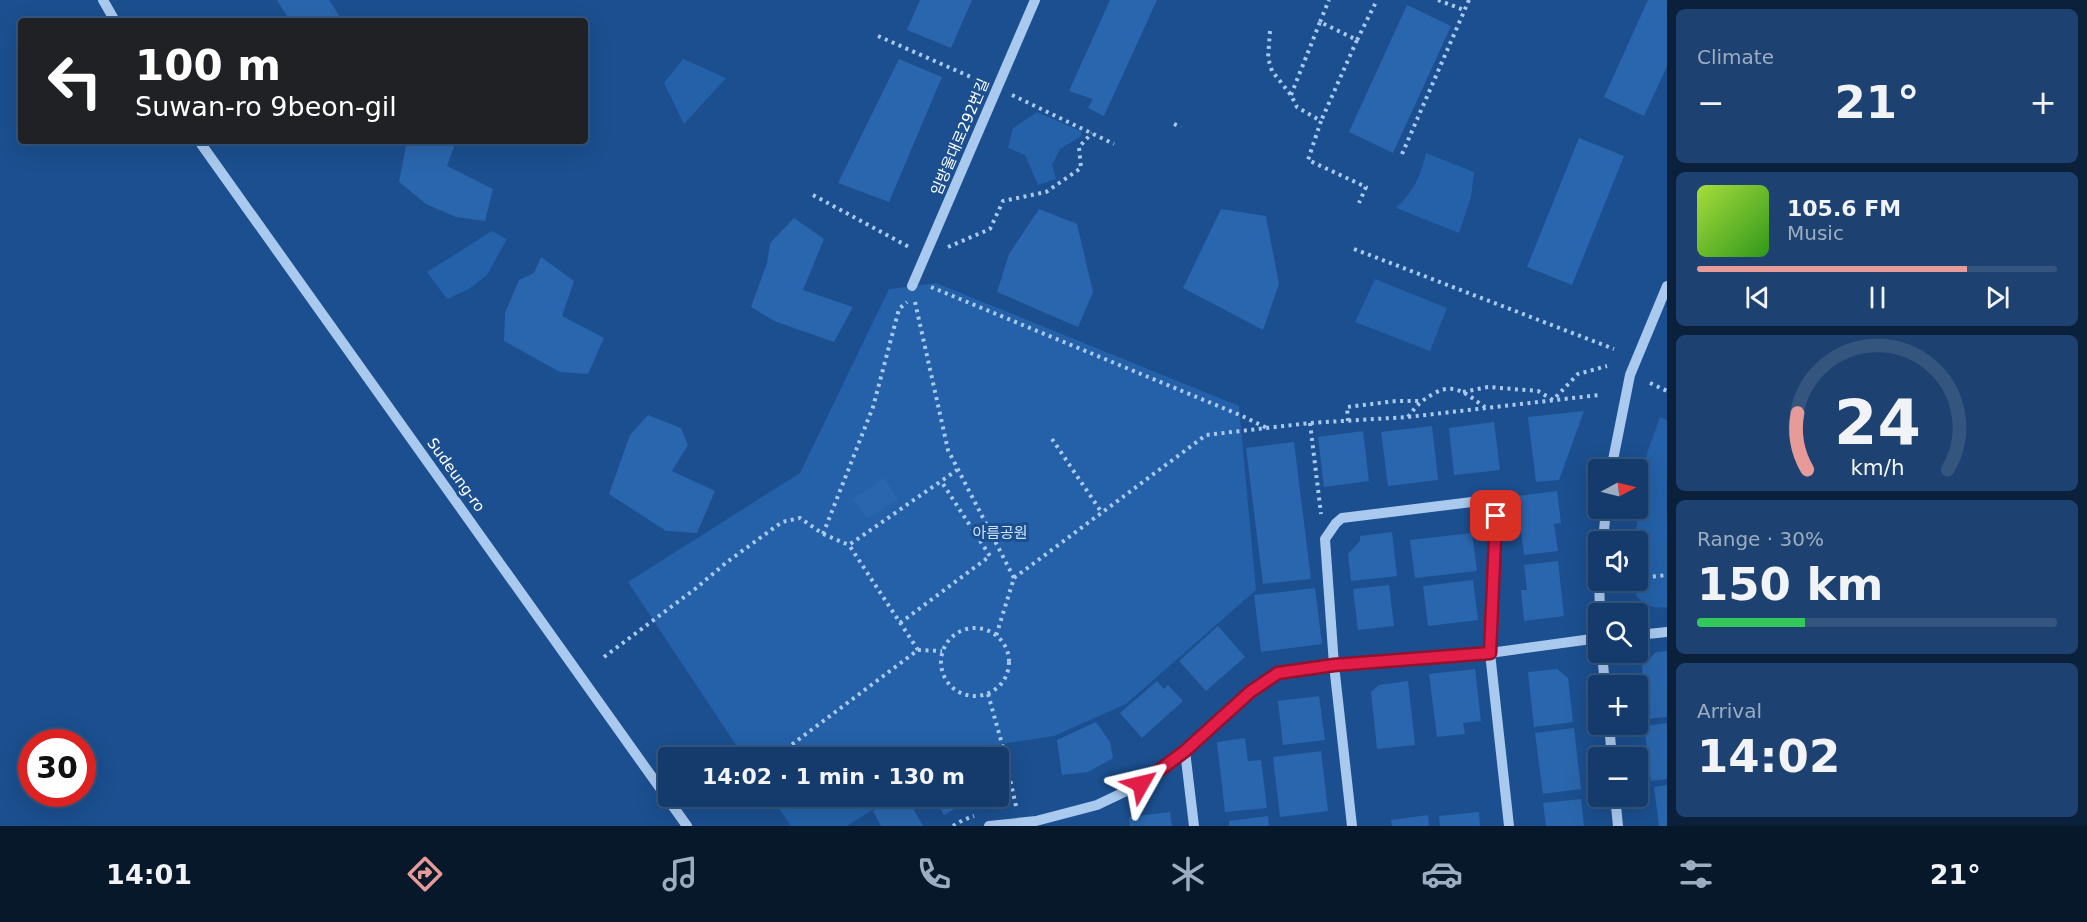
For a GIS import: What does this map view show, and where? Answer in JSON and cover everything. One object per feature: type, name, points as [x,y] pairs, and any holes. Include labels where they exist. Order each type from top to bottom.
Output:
[{"type":"street","points":[[103,0],[113,18]]},
{"type":"street","name":"임방울대로292번길","points":[[913,283],[1035,0]]},
{"type":"street","name":"Sudeung-ro","points":[[202,144],[687,826]]},
{"type":"street","points":[[1613,459],[1629,375],[1667,286]]},
{"type":"street","points":[[1352,826],[1334,665],[1325,539],[1342,518],[1480,501],[1491,505],[1496,516],[1490,653],[1509,826]]},
{"type":"street","points":[[1648,634],[1667,632]]},
{"type":"street","points":[[989,826],[1036,824],[1097,805],[1141,784],[1185,751],[1250,692],[1278,673],[1334,665],[1490,653],[1588,640]]},
{"type":"street","points":[[1185,751],[1194,826]]},
{"type":"street","points":[[1616,807],[1618,826]]},
{"type":"path","points":[[1291,95],[1329,0]]},
{"type":"path","points":[[1359,203],[1366,187],[1308,160],[1321,121],[1377,0]]},
{"type":"path","points":[[1438,0],[1464,10]]},
{"type":"path","points":[[1402,154],[1469,0]]},
{"type":"path","points":[[1320,22],[1357,40]]},
{"type":"path","points":[[1270,31],[1268,58],[1272,71],[1291,95],[1297,107],[1321,121]]},
{"type":"path","points":[[878,36],[997,88],[1114,144]]},
{"type":"path","points":[[1174,124],[1181,127]]},
{"type":"path","points":[[813,195],[925,256],[990,229],[1003,201],[1046,192],[1081,168],[1079,147],[1092,133]]},
{"type":"path","points":[[1354,249],[1614,350]]},
{"type":"path","points":[[913,283],[1268,428]]},
{"type":"path","points":[[824,534],[873,407],[899,309],[914,296],[948,450],[1014,578]]},
{"type":"path","points":[[1553,400],[1578,374],[1607,366]]},
{"type":"path","points":[[1650,383],[1667,391]]},
{"type":"path","points":[[1463,392],[1488,387],[1538,391],[1553,400]]},
{"type":"path","points":[[1408,417],[1420,401],[1443,388],[1453,388],[1463,392],[1485,408]]},
{"type":"path","points":[[996,636],[1014,578],[1206,435],[1310,423],[1408,417],[1599,395]]},
{"type":"path","points":[[1348,421],[1347,407],[1396,401],[1420,401]]},
{"type":"path","points":[[1310,423],[1320,514],[1336,523]]},
{"type":"path","points":[[1052,439],[1102,513]]},
{"type":"path","points":[[849,545],[957,470]]},
{"type":"path","points":[[900,622],[990,556],[941,481]]},
{"type":"path","points":[[604,657],[782,522],[800,518],[824,534],[849,545],[918,650]]},
{"type":"path","points":[[1648,577],[1667,575]]},
{"type":"path","points":[[980,627],[996,636],[1007,649],[1008,667],[1002,683],[988,694],[969,696],[958,692],[943,674],[942,651],[948,640],[957,632],[980,627]]},
{"type":"path","points":[[789,747],[918,650],[942,651]]},
{"type":"path","points":[[988,694],[1017,807],[1005,809]]},
{"type":"path","points":[[954,826],[963,820],[983,814]]},
{"type":"green space","points":[[683,59],[726,78],[684,124],[664,83]]},
{"type":"green space","points":[[1037,112],[1081,131],[1081,136],[1060,149],[1052,165],[1056,179],[1038,185],[1025,155],[1008,148],[1013,128]]},
{"type":"green space","points":[[1426,153],[1474,172],[1471,197],[1459,233],[1396,208],[1416,183]]},
{"type":"green space","points":[[492,231],[507,239],[487,275],[469,289],[447,299],[427,272]]},
{"type":"green space","points":[[1375,279],[1447,308],[1430,351],[1355,322]]},
{"type":"green space","name":"아름공원","points":[[936,283],[1239,406],[1256,590],[1126,704],[1054,736],[989,747],[737,747],[628,582],[800,473],[889,289]]},
{"type":"green space","points":[[1660,417],[1667,420],[1667,607],[1657,608],[1636,596],[1636,591],[1648,591],[1648,531],[1636,531],[1638,519],[1648,519],[1647,453]]},
{"type":"green space","points":[[778,807],[877,807],[847,826],[791,826]]},
{"type":"building","points":[[277,0],[329,0],[341,18],[288,18]]},
{"type":"building","points":[[920,0],[972,0],[951,48],[907,30]]},
{"type":"building","points":[[1110,0],[1157,0],[1104,116],[1088,108],[1093,99],[1069,91]]},
{"type":"building","points":[[1648,0],[1667,0],[1667,66],[1644,116],[1604,97]]},
{"type":"building","points":[[1407,5],[1451,26],[1393,153],[1349,132]]},
{"type":"building","points":[[899,59],[942,77],[889,202],[838,183]]},
{"type":"building","points":[[1579,138],[1624,156],[1572,285],[1527,267]]},
{"type":"building","points":[[406,144],[455,144],[447,166],[493,189],[485,221],[456,217],[426,204],[399,182]]},
{"type":"building","points":[[1039,209],[1077,224],[1093,292],[1078,327],[997,292],[1009,254]]},
{"type":"building","points":[[1221,209],[1266,216],[1279,284],[1263,330],[1183,288]]},
{"type":"building","points":[[794,218],[824,239],[803,290],[853,307],[834,342],[774,321],[751,307],[767,263],[770,243]]},
{"type":"building","points":[[541,257],[574,281],[562,316],[604,338],[588,374],[560,372],[504,341],[505,313],[519,280],[534,273]]},
{"type":"building","points":[[1584,411],[1559,480],[1536,482],[1528,417]]},
{"type":"building","points":[[648,415],[681,428],[688,445],[672,471],[715,491],[697,533],[666,531],[609,494],[630,435]]},
{"type":"building","points":[[1494,422],[1500,470],[1454,475],[1449,428]]},
{"type":"building","points":[[1432,426],[1438,480],[1388,486],[1381,432]]},
{"type":"building","points":[[1363,431],[1369,481],[1324,487],[1318,437]]},
{"type":"building","points":[[1294,442],[1311,579],[1263,584],[1246,448]]},
{"type":"building","points":[[884,478],[898,499],[867,519],[853,499]]},
{"type":"building","points":[[1557,491],[1561,523],[1554,524],[1558,551],[1524,555],[1517,496]]},
{"type":"building","points":[[1392,532],[1397,576],[1351,581],[1348,554],[1360,541],[1360,536]]},
{"type":"building","points":[[1472,533],[1477,571],[1415,578],[1410,540]]},
{"type":"building","points":[[1558,561],[1564,616],[1524,621],[1521,590],[1527,590],[1524,565]]},
{"type":"building","points":[[1473,580],[1478,620],[1428,626],[1423,586]]},
{"type":"building","points":[[1389,585],[1394,626],[1358,630],[1353,589]]},
{"type":"building","points":[[1315,588],[1322,644],[1261,652],[1254,595]]},
{"type":"building","points":[[1218,626],[1245,657],[1206,691],[1179,661]]},
{"type":"building","points":[[1667,651],[1667,717],[1648,719],[1648,675],[1643,675],[1642,666],[1648,663],[1656,652]]},
{"type":"building","points":[[1475,669],[1481,721],[1463,723],[1465,734],[1437,737],[1429,674]]},
{"type":"building","points":[[1557,669],[1568,678],[1573,722],[1534,727],[1528,672]]},
{"type":"building","points":[[1157,681],[1164,689],[1168,685],[1183,701],[1142,738],[1120,713]]},
{"type":"building","points":[[1408,681],[1415,745],[1377,749],[1371,692],[1379,685]]},
{"type":"building","points":[[1319,696],[1325,740],[1283,745],[1278,701]]},
{"type":"building","points":[[1096,722],[1110,742],[1113,758],[1088,772],[1062,775],[1057,740]]},
{"type":"building","points":[[1667,723],[1667,779],[1651,781],[1645,735],[1648,735],[1648,725]]},
{"type":"building","points":[[1574,728],[1581,789],[1543,794],[1535,733]]},
{"type":"building","points":[[1245,738],[1248,761],[1261,760],[1267,808],[1225,812],[1217,742]]},
{"type":"building","points":[[1321,751],[1328,811],[1280,817],[1273,757]]},
{"type":"building","points":[[1667,785],[1667,826],[1659,826],[1654,787]]},
{"type":"building","points":[[1581,799],[1584,826],[1546,826],[1543,803]]},
{"type":"building","points":[[880,807],[912,807],[923,826],[881,826],[873,811]]},
{"type":"building","points":[[939,807],[958,807],[944,815]]},
{"type":"building","points":[[1170,812],[1172,826],[1130,826],[1129,817]]},
{"type":"building","points":[[1479,812],[1480,826],[1440,826],[1439,816]]},
{"type":"building","points":[[1428,815],[1429,826],[1392,826],[1391,820]]},
{"type":"building","points":[[1268,816],[1269,826],[1229,826],[1229,821]]},
{"type":"route","points":[[1141,784],[1185,751],[1250,692],[1278,673],[1334,665],[1490,653],[1496,516]]}]
